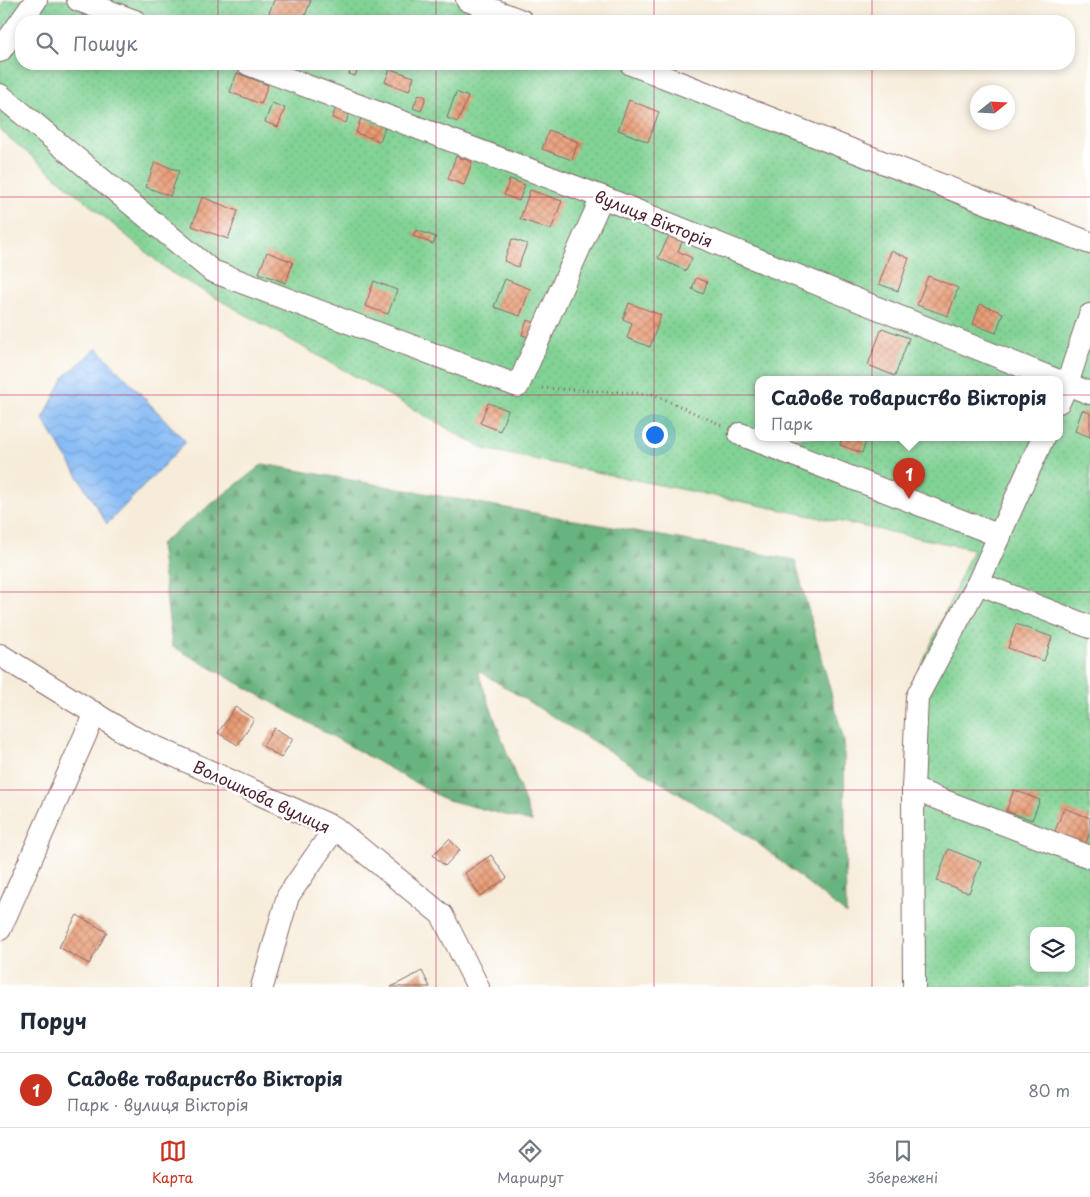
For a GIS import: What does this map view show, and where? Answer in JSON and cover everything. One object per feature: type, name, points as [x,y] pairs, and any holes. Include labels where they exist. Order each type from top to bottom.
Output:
[{"type":"street","points":[[25,15],[36,0]]},
{"type":"street","points":[[78,0],[119,15]]},
{"type":"street","points":[[467,0],[506,15]]},
{"type":"street","points":[[0,51],[15,30]]},
{"type":"street","name":"вулиця Вікторія","points":[[264,70],[602,197],[1033,376]]},
{"type":"street","points":[[646,70],[1090,243]]},
{"type":"street","points":[[0,95],[212,271],[518,386],[602,197]]},
{"type":"street","points":[[1063,380],[1090,315]]},
{"type":"street","name":"вулиця Вікторія","points":[[1063,388],[1090,393]]},
{"type":"street","points":[[740,434],[755,440]]},
{"type":"street","points":[[758,441],[1000,536]]},
{"type":"street","points":[[914,987],[913,789],[917,697],[978,583],[1042,441]]},
{"type":"street","points":[[978,583],[1090,628]]},
{"type":"street","name":"Волошкова вулиця","points":[[0,655],[131,736],[335,828],[442,915],[478,987]]},
{"type":"street","points":[[0,928],[95,713]]},
{"type":"street","points":[[913,789],[1090,857]]},
{"type":"street","points":[[262,987],[288,896],[335,828]]},
{"type":"path","points":[[518,386],[653,394],[740,434]]},
{"type":"green space","points":[[5,0],[454,0],[495,15],[15,15],[15,70],[642,70],[1090,235],[1090,987],[907,987],[909,694],[973,549],[484,449],[170,272],[0,130],[0,7]]},
{"type":"green space","points":[[263,464],[795,560],[844,741],[846,914],[754,840],[477,670],[532,822],[444,799],[172,646],[160,544]]},
{"type":"water","points":[[97,348],[186,442],[107,524],[43,419],[64,377]]},
{"type":"building","points":[[274,0],[311,0],[305,15],[268,15]]},
{"type":"building","points":[[351,70],[358,70],[355,76],[349,74]]},
{"type":"building","points":[[390,70],[414,77],[409,91],[385,82]]},
{"type":"building","points":[[237,73],[268,85],[261,104],[230,92]]},
{"type":"building","points":[[456,92],[468,97],[458,122],[447,118]]},
{"type":"building","points":[[419,94],[426,97],[421,111],[413,108]]},
{"type":"building","points":[[629,100],[659,112],[648,142],[618,130]]},
{"type":"building","points":[[272,103],[285,108],[278,127],[265,122]]},
{"type":"building","points":[[336,108],[349,113],[346,123],[332,118]]},
{"type":"building","points":[[361,118],[385,127],[380,141],[356,133]]},
{"type":"building","points":[[549,130],[578,142],[572,160],[542,149]]},
{"type":"building","points":[[456,156],[472,162],[464,185],[448,179]]},
{"type":"building","points":[[155,162],[179,171],[170,196],[146,187]]},
{"type":"building","points":[[510,179],[525,185],[519,201],[504,195]]},
{"type":"building","points":[[530,190],[562,201],[551,230],[520,219]]},
{"type":"building","points":[[202,197],[238,211],[228,239],[192,226]]},
{"type":"building","points":[[416,230],[436,237],[433,244],[413,236]]},
{"type":"building","points":[[670,234],[683,240],[678,251],[692,258],[686,271],[658,258]]},
{"type":"building","points":[[512,239],[527,244],[518,267],[504,261]]},
{"type":"building","points":[[891,251],[909,258],[898,291],[879,284]]},
{"type":"building","points":[[267,252],[293,262],[286,283],[259,273]]},
{"type":"building","points":[[928,276],[958,288],[948,316],[917,305]]},
{"type":"building","points":[[696,278],[707,282],[703,294],[692,289]]},
{"type":"building","points":[[505,279],[530,289],[520,316],[494,307]]},
{"type":"building","points":[[374,281],[397,290],[388,314],[365,306]]},
{"type":"building","points":[[629,303],[661,315],[650,347],[627,338],[632,323],[623,319]]},
{"type":"building","points":[[980,304],[1003,313],[996,333],[973,324]]},
{"type":"building","points":[[527,320],[536,323],[531,338],[522,335]]},
{"type":"building","points":[[882,328],[909,338],[895,376],[868,365]]},
{"type":"building","points":[[488,403],[508,410],[500,431],[480,423]]},
{"type":"building","points":[[1082,410],[1090,413],[1090,437],[1075,431]]},
{"type":"building","points":[[841,441],[866,441],[862,453],[840,445]]},
{"type":"building","points":[[1016,624],[1052,637],[1044,661],[1008,648]]},
{"type":"building","points":[[235,707],[254,719],[238,745],[218,733]]},
{"type":"building","points":[[274,728],[293,739],[281,758],[263,746]]},
{"type":"building","points":[[1014,790],[1040,800],[1032,820],[1006,811]]},
{"type":"building","points":[[1064,808],[1090,818],[1090,832],[1084,848],[1053,836]]},
{"type":"building","points":[[449,839],[460,850],[445,866],[433,855]]},
{"type":"building","points":[[948,849],[981,862],[969,893],[937,881]]},
{"type":"building","points":[[491,855],[507,878],[480,896],[465,873]]},
{"type":"building","points":[[77,915],[107,932],[89,964],[59,947]]},
{"type":"building","points":[[422,971],[430,987],[391,987]]},
{"type":"place","name":"Садове товариство Вікторія","points":[[909,499]]}]
